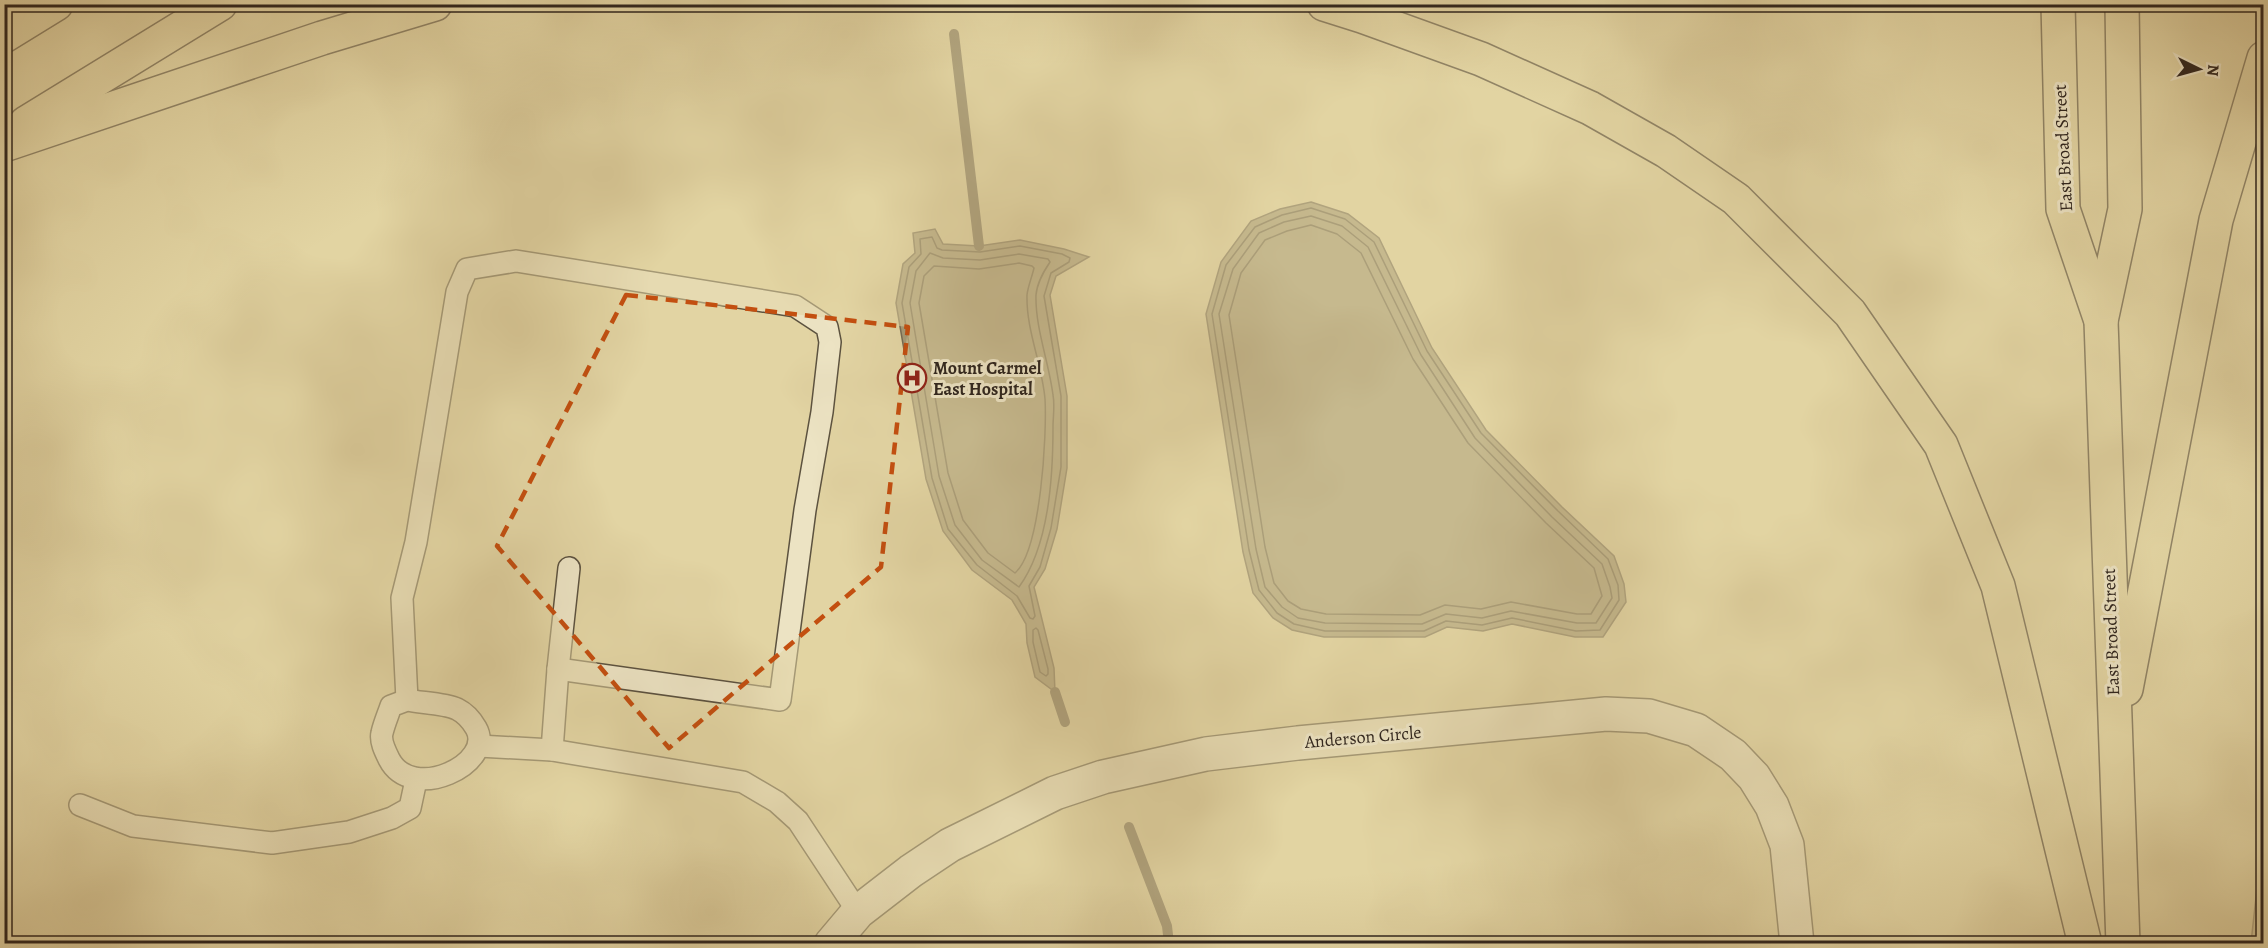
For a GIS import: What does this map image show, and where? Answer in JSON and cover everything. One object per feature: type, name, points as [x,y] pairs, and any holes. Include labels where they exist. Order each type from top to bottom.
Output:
[{"type":"main road","points":[[4,36],[56,4]]},
{"type":"main road","points":[[4,137],[220,4]]},
{"type":"main road","points":[[4,145],[321,38],[435,4]]},
{"type":"main road","points":[[1324,4],[1362,15],[1481,59],[1590,108],[1666,151],[1736,199],[1850,313],[1941,445],[1998,586],[2085,944]]},
{"type":"main road","name":"East Broad Street","points":[[2058,4],[2063,209],[2101,321]]},
{"type":"main road","name":"East Broad Street","points":[[2122,4],[2125,209],[2101,321],[2123,944]]},
{"type":"main road","points":[[2115,750],[2216,220],[2264,58]]},
{"type":"street","name":"Anderson Circle","points":[[831,944],[858,912],[911,871],[950,845],[1055,793],[1103,777],[1206,754],[1606,714],[1649,716],[1696,730],[1733,755],[1754,777],[1772,806],[1787,845],[1797,944]]},
{"type":"lane","points":[[407,700],[402,598],[416,542],[457,292],[467,269],[516,261],[551,266],[795,306],[827,327],[830,342],[822,412],[805,510],[780,700],[558,669]]},
{"type":"lane","points":[[552,750],[569,568]]},
{"type":"lane","points":[[407,700],[457,709],[471,720],[479,733],[479,746],[473,757],[444,776],[416,780],[394,768],[384,750],[381,735],[391,706],[407,700]]},
{"type":"lane","points":[[479,746],[552,750],[742,782],[777,802],[798,821],[858,912]]},
{"type":"lane","points":[[80,805],[133,826],[272,843],[349,832],[392,818],[410,808],[416,780]]},
{"type":"highlighted area","points":[[626,295],[908,327],[881,567],[669,748],[497,546]]},
{"type":"shaded area","points":[[2263,833],[2263,943],[2251,943]]},
{"type":"water","points":[[1311,202],[1348,214],[1379,238],[1432,348],[1486,430],[1614,556],[1624,584],[1626,602],[1603,637],[1575,637],[1512,624],[1483,631],[1447,627],[1425,637],[1324,637],[1292,630],[1273,618],[1253,593],[1243,552],[1206,314],[1221,262],[1251,221],[1280,209]]},
{"type":"water","points":[[935,229],[943,244],[979,246],[1020,240],[1089,257],[1056,276],[1050,295],[1067,396],[1067,468],[1057,529],[1045,569],[1034,587],[1054,668],[1055,692],[1035,677],[1027,643],[1026,624],[1012,600],[972,570],[943,531],[926,479],[896,303],[903,264],[915,253],[913,233]]},
{"type":"waterway","points":[[954,34],[979,246]]},
{"type":"waterway","points":[[1055,692],[1065,722]]},
{"type":"waterway","points":[[1129,827],[1167,926],[1169,944]]},
{"type":"place","name":"Mount Carmel East Hospital","points":[[912,378]]}]
